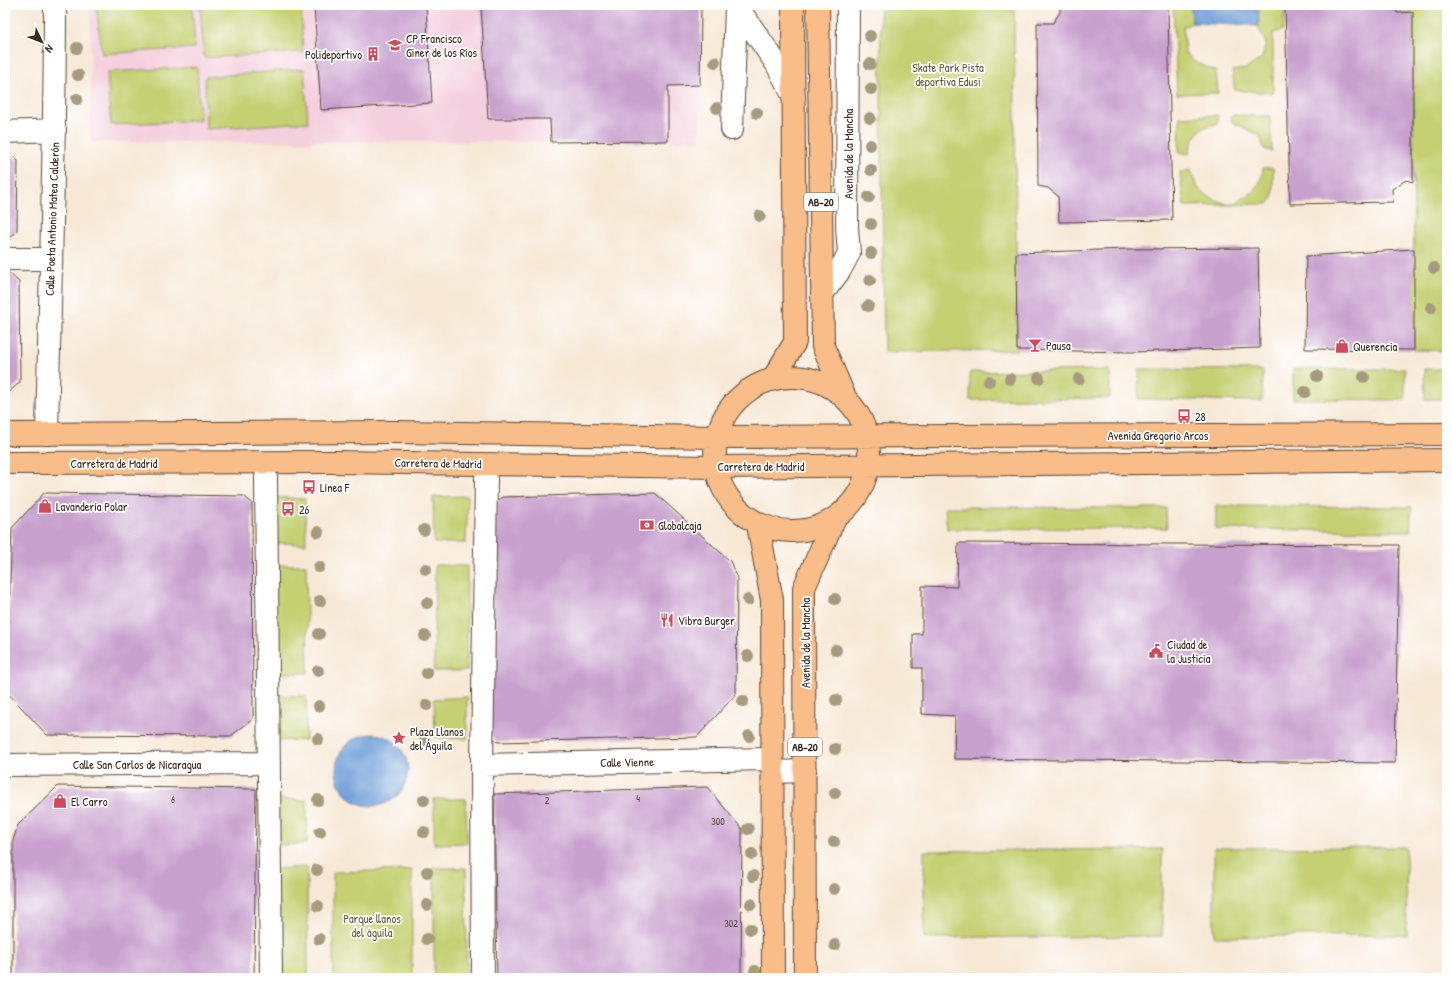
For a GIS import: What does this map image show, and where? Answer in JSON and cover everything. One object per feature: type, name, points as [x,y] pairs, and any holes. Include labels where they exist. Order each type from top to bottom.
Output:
[{"type":"main road","name":"AB-20","points":[[773,379],[795,342],[794,5]]},
{"type":"main road","name":"Avenida de la Mancha","points":[[805,978],[804,588],[833,522],[858,497],[870,465],[868,435],[859,413],[844,395],[823,346],[818,5]]},
{"type":"main road","name":"Avenida de la Mancha","points":[[833,522],[796,533],[758,525],[729,501],[715,467],[716,437],[728,410],[748,390],[773,379],[810,378],[844,395]]},
{"type":"main road","points":[[5,434],[395,432],[716,437],[868,435]]},
{"type":"main road","name":"Avenida Gregorio Arcos","points":[[868,435],[1447,434]]},
{"type":"main road","points":[[870,465],[1447,460]]},
{"type":"main road","name":"Carretera de Madrid","points":[[5,463],[333,462],[715,467],[870,465]]},
{"type":"main road","name":"AB-20","points":[[758,525],[772,600],[773,978]]},
{"type":"street","name":"Calle Poeta Antonio Matea Calderón","points":[[47,434],[50,259],[55,130],[55,5]]},
{"type":"street","name":"Avenida de la Mancha","points":[[822,294],[840,270],[849,253],[848,5]]},
{"type":"street","points":[[736,6],[776,63],[794,97]]},
{"type":"street","points":[[732,129],[736,6]]},
{"type":"street","points":[[5,132],[55,130]]},
{"type":"street","points":[[5,259],[50,259]]},
{"type":"street","points":[[266,477],[268,763],[272,978]]},
{"type":"street","points":[[483,978],[482,765],[486,478]]},
{"type":"street","name":"Calle San Carlos de Nicaragua","points":[[5,765],[268,763]]},
{"type":"street","name":"Calle Vienne","points":[[482,765],[772,765]]},
{"type":"street","points":[[772,765],[805,771]]},
{"type":"shaded area","name":"CP Francisco Giner de los Ríos","points":[[90,5],[701,5],[700,141],[91,142]]},
{"type":"green space","points":[[96,5],[192,5],[195,48],[102,54]]},
{"type":"green space","points":[[301,5],[303,52],[204,58],[200,6]]},
{"type":"green space","name":"Skate Park Pista deportiva Edusi","points":[[880,5],[1014,5],[1017,350],[884,352]]},
{"type":"green space","points":[[1173,5],[1191,5],[1192,23],[1183,27],[1185,53],[1196,63],[1216,71],[1218,93],[1177,94]]},
{"type":"green space","points":[[1259,5],[1285,5],[1283,30],[1273,33],[1273,93],[1235,90],[1232,71],[1246,69],[1262,58],[1266,44],[1258,26]]},
{"type":"green space","points":[[1394,5],[1447,5],[1447,351],[1414,350],[1413,13],[1397,13]]},
{"type":"green space","points":[[197,67],[200,120],[111,125],[107,72]]},
{"type":"green space","points":[[304,69],[308,122],[206,129],[205,77]]},
{"type":"green space","points":[[1218,115],[1217,124],[1206,126],[1196,135],[1189,154],[1179,152],[1180,117]]},
{"type":"green space","points":[[1231,115],[1270,116],[1272,151],[1264,149],[1260,136],[1232,122]]},
{"type":"green space","points":[[1263,168],[1273,168],[1273,198],[1268,204],[1230,205],[1248,195],[1257,187],[1262,176]]},
{"type":"green space","points":[[1191,170],[1193,178],[1204,194],[1215,200],[1230,205],[1184,206],[1180,172]]},
{"type":"green space","points":[[1139,369],[1263,370],[1262,401],[1138,399]]},
{"type":"green space","points":[[1293,369],[1405,369],[1405,400],[1293,399]]},
{"type":"green space","points":[[1424,369],[1447,369],[1447,399],[1425,399]]},
{"type":"green space","points":[[1110,370],[1110,398],[970,400],[970,372]]},
{"type":"green space","points":[[468,496],[466,543],[434,543],[433,497]]},
{"type":"green space","points":[[273,497],[305,499],[306,544],[274,543]]},
{"type":"green space","points":[[1216,506],[1412,507],[1410,531],[1216,529]]},
{"type":"green space","points":[[945,507],[1166,508],[1167,528],[947,529]]},
{"type":"green space","points":[[274,565],[306,565],[308,673],[274,673]]},
{"type":"green space","points":[[435,565],[467,566],[467,671],[434,671]]},
{"type":"green space","points":[[274,695],[306,696],[306,740],[274,741]]},
{"type":"green space","points":[[467,697],[467,739],[435,737],[434,699]]},
{"type":"green space","points":[[274,799],[307,800],[307,844],[274,845]]},
{"type":"green space","points":[[434,799],[466,799],[467,843],[434,844]]},
{"type":"green space","points":[[1406,847],[1407,935],[1214,937],[1214,848]]},
{"type":"green space","points":[[1162,849],[1162,936],[924,938],[924,851]]},
{"type":"green space","points":[[307,867],[308,976],[274,976],[274,869]]},
{"type":"green space","points":[[434,868],[466,868],[467,975],[434,977]]},
{"type":"green space","name":"Parque llanos del águila","points":[[412,870],[412,978],[333,978],[333,872]]},
{"type":"water","points":[[1191,5],[1259,5],[1258,26],[1192,23]]},
{"type":"water","points":[[372,734],[392,740],[402,750],[408,770],[402,790],[392,800],[372,806],[352,800],[342,790],[336,770],[342,750],[352,740]]},
{"type":"building","name":"Polideportivo","points":[[314,5],[426,5],[432,103],[321,110]]},
{"type":"building","points":[[481,5],[701,5],[700,85],[668,86],[668,141],[551,142],[550,119],[488,119]]},
{"type":"building","points":[[1060,5],[1168,5],[1172,220],[1059,222],[1058,196],[1048,188],[1038,186],[1037,23],[1053,23],[1060,12]]},
{"type":"building","points":[[1285,5],[1394,5],[1397,13],[1413,12],[1413,182],[1406,180],[1392,189],[1393,202],[1290,204]]},
{"type":"building","points":[[5,148],[18,161],[17,231],[5,243]]},
{"type":"building","points":[[1258,248],[1260,348],[1131,352],[1017,350],[1016,253],[1127,249]]},
{"type":"building","points":[[1414,249],[1414,350],[1305,349],[1306,256]]},
{"type":"building","points":[[5,272],[8,272],[19,282],[20,382],[9,392],[5,392]]},
{"type":"building","points":[[44,493],[244,496],[252,503],[253,719],[231,736],[47,735],[6,691],[12,528]]},
{"type":"building","points":[[655,493],[730,561],[737,578],[736,694],[697,737],[498,742],[489,734],[495,503],[502,497]]},
{"type":"building","name":"Ciudad de la Justicia","points":[[958,543],[1399,545],[1395,763],[954,759],[955,716],[922,714],[922,668],[913,668],[913,634],[922,634],[922,586],[957,587]]},
{"type":"building","points":[[58,786],[256,789],[254,978],[13,978],[13,840],[18,825]]},
{"type":"building","points":[[707,787],[742,829],[741,978],[497,978],[494,794]]},
{"type":"place","name":"CP Francisco Giner de los Ríos","points":[[395,45]]},
{"type":"place","name":"Polideportivo","points":[[373,54]]},
{"type":"place","name":"Pausa","points":[[1035,345]]},
{"type":"place","name":"Querencia","points":[[1342,346]]},
{"type":"place","name":"28","points":[[1184,416]]},
{"type":"place","name":"Línea F","points":[[309,487]]},
{"type":"place","name":"Lavandería Polar","points":[[45,506]]},
{"type":"place","name":"26","points":[[288,509]]},
{"type":"place","name":"Globalcaja","points":[[647,525]]},
{"type":"place","name":"Vibra Burger","points":[[667,620]]},
{"type":"place","name":"Ciudad de la Justicia","points":[[1156,651]]},
{"type":"place","name":"Plaza Llanos del Águila","points":[[399,738]]},
{"type":"place","name":"El Carro","points":[[60,801]]}]
